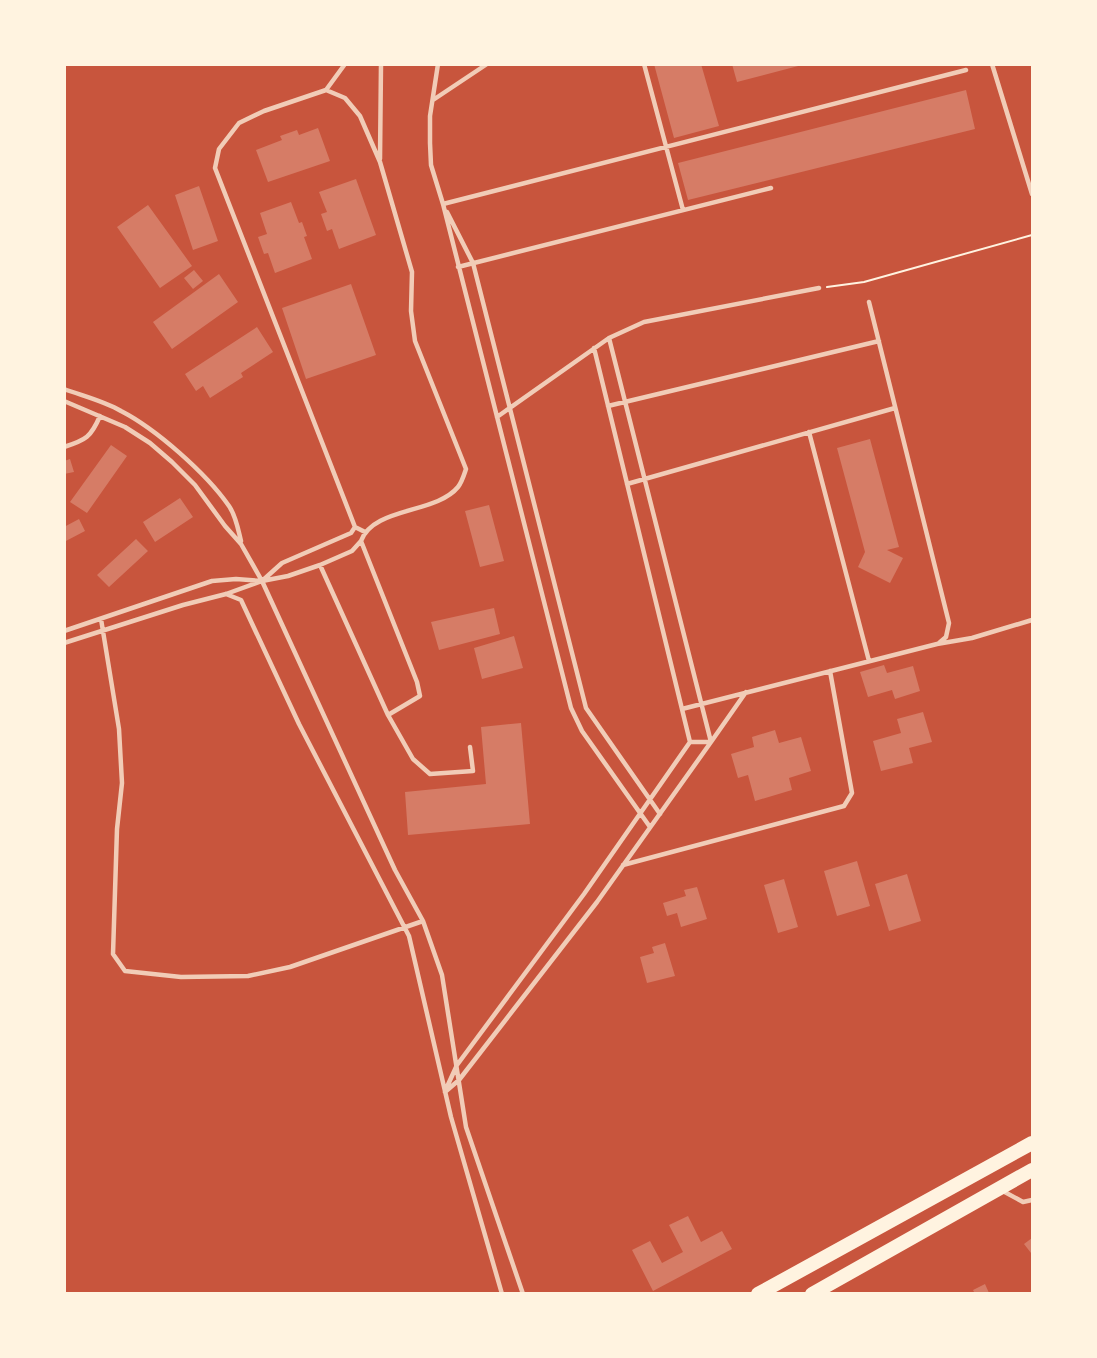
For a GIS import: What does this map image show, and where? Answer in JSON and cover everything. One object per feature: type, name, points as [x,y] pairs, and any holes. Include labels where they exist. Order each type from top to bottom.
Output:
[{"type":"highway","points":[[758,1293],[1032,1143]]},
{"type":"highway","points":[[812,1293],[1032,1170]]},
{"type":"lane","points":[[345,64],[326,90],[264,111],[239,123],[219,149],[215,168],[355,527],[364,532]]},
{"type":"lane","points":[[380,162],[381,64]]},
{"type":"lane","points":[[438,64],[430,116],[431,165],[443,204],[571,708],[582,731],[650,827]]},
{"type":"lane","points":[[433,100],[487,64]]},
{"type":"lane","points":[[644,64],[683,210]]},
{"type":"lane","points":[[992,64],[1032,194]]},
{"type":"lane","points":[[443,204],[966,70]]},
{"type":"lane","points":[[64,643],[320,565],[352,551],[361,542],[364,532],[377,523],[447,497],[459,486],[466,470],[415,341],[411,310],[412,272],[380,162],[360,116],[345,98],[326,90]]},
{"type":"lane","points":[[458,267],[771,188]]},
{"type":"lane","points":[[443,204],[473,263],[586,708],[660,814]]},
{"type":"lane","points":[[497,417],[609,338],[644,322],[819,288]]},
{"type":"lane","points":[[869,302],[949,623],[946,637],[937,644]]},
{"type":"lane","points":[[609,338],[711,742]]},
{"type":"lane","points":[[608,406],[879,341]]},
{"type":"lane","points":[[445,1092],[457,1065],[584,894],[690,742],[594,348]]},
{"type":"lane","points":[[64,389],[121,410],[178,452],[200,473],[229,507],[236,522],[241,543]]},
{"type":"lane","points":[[64,401],[125,427],[150,443],[172,462],[195,485],[225,526],[241,543],[262,581],[395,870],[423,921],[442,975],[466,1127],[523,1293]]},
{"type":"lane","points":[[627,484],[895,408]]},
{"type":"lane","points":[[64,447],[83,441],[93,432],[100,416]]},
{"type":"lane","points":[[809,432],[869,661]]},
{"type":"lane","points":[[64,631],[212,581],[236,579],[262,581],[282,563],[351,533],[355,527]]},
{"type":"lane","points":[[361,542],[417,682],[420,696],[388,715]]},
{"type":"lane","points":[[320,565],[388,715],[413,759],[430,774],[473,771],[470,747]]},
{"type":"lane","points":[[226,594],[240,600],[299,724],[409,936],[445,1092],[502,1293]]},
{"type":"lane","points":[[101,619],[119,729],[122,783],[117,829],[113,954],[125,971],[181,977],[248,976],[290,967],[423,921]]},
{"type":"lane","points":[[682,709],[937,644],[972,638],[1032,620]]},
{"type":"lane","points":[[623,865],[844,806],[852,793],[830,671]]},
{"type":"lane","points":[[445,1092],[459,1080],[623,865],[746,692]]},
{"type":"lane","points":[[690,742],[711,742]]},
{"type":"lane","points":[[999,1189],[1023,1202],[1032,1200]]},
{"type":"path","points":[[819,288],[864,282],[1032,235]]},
{"type":"building","points":[[654,64],[701,64],[719,126],[674,138]]},
{"type":"building","points":[[732,64],[802,64],[802,65],[737,82]]},
{"type":"building","points":[[966,90],[975,129],[688,200],[678,163]]},
{"type":"building","points":[[318,128],[330,161],[268,182],[256,150],[282,140],[280,136],[297,130],[299,135]]},
{"type":"building","points":[[356,179],[376,235],[339,249],[332,229],[327,231],[321,214],[327,212],[319,192]]},
{"type":"building","points":[[199,186],[218,241],[193,250],[175,195]]},
{"type":"building","points":[[291,202],[299,223],[302,222],[307,236],[304,237],[312,259],[275,273],[268,253],[264,254],[258,237],[267,234],[260,213]]},
{"type":"building","points":[[148,205],[192,266],[160,288],[117,227]]},
{"type":"building","points":[[194,270],[203,281],[193,289],[184,278]]},
{"type":"building","points":[[219,274],[238,302],[172,349],[153,322]]},
{"type":"building","points":[[351,284],[376,355],[306,379],[282,308]]},
{"type":"building","points":[[257,327],[273,352],[241,373],[243,377],[210,398],[203,386],[196,391],[185,374]]},
{"type":"building","points":[[870,439],[899,547],[887,550],[903,558],[890,583],[858,567],[865,552],[837,448]]},
{"type":"building","points":[[111,445],[127,456],[87,513],[70,502]]},
{"type":"building","points":[[70,459],[74,472],[64,474],[64,461]]},
{"type":"building","points":[[180,498],[193,517],[155,542],[143,522]]},
{"type":"building","points":[[489,505],[504,561],[480,567],[465,511]]},
{"type":"building","points":[[79,519],[85,531],[64,542],[64,527]]},
{"type":"building","points":[[136,539],[148,551],[109,587],[97,575]]},
{"type":"building","points":[[494,608],[500,634],[439,650],[431,622]]},
{"type":"building","points":[[514,636],[523,668],[482,679],[474,648]]},
{"type":"building","points":[[884,665],[887,673],[913,666],[920,691],[895,699],[892,690],[868,697],[860,672]]},
{"type":"building","points":[[923,712],[932,742],[909,748],[913,763],[881,771],[873,741],[901,733],[897,719]]},
{"type":"building","points":[[521,723],[530,824],[408,835],[405,792],[486,784],[481,727]]},
{"type":"building","points":[[775,730],[779,743],[801,737],[811,771],[789,778],[792,790],[755,801],[748,775],[738,778],[731,754],[754,747],[752,737]]},
{"type":"building","points":[[857,861],[870,906],[837,916],[824,871]]},
{"type":"building","points":[[907,874],[921,921],[889,931],[875,884]]},
{"type":"building","points":[[784,879],[798,927],[778,933],[764,885]]},
{"type":"building","points":[[697,887],[707,919],[681,927],[677,913],[667,916],[663,903],[686,896],[684,890]]},
{"type":"building","points":[[665,943],[675,976],[647,983],[640,957],[654,953],[652,947]]},
{"type":"building","points":[[688,1216],[701,1242],[722,1231],[732,1249],[653,1291],[632,1250],[650,1241],[662,1263],[683,1252],[669,1225]]},
{"type":"building","points":[[1032,1238],[1032,1252],[1031,1253],[1024,1244]]},
{"type":"building","points":[[985,1284],[989,1293],[975,1294],[973,1290]]}]
